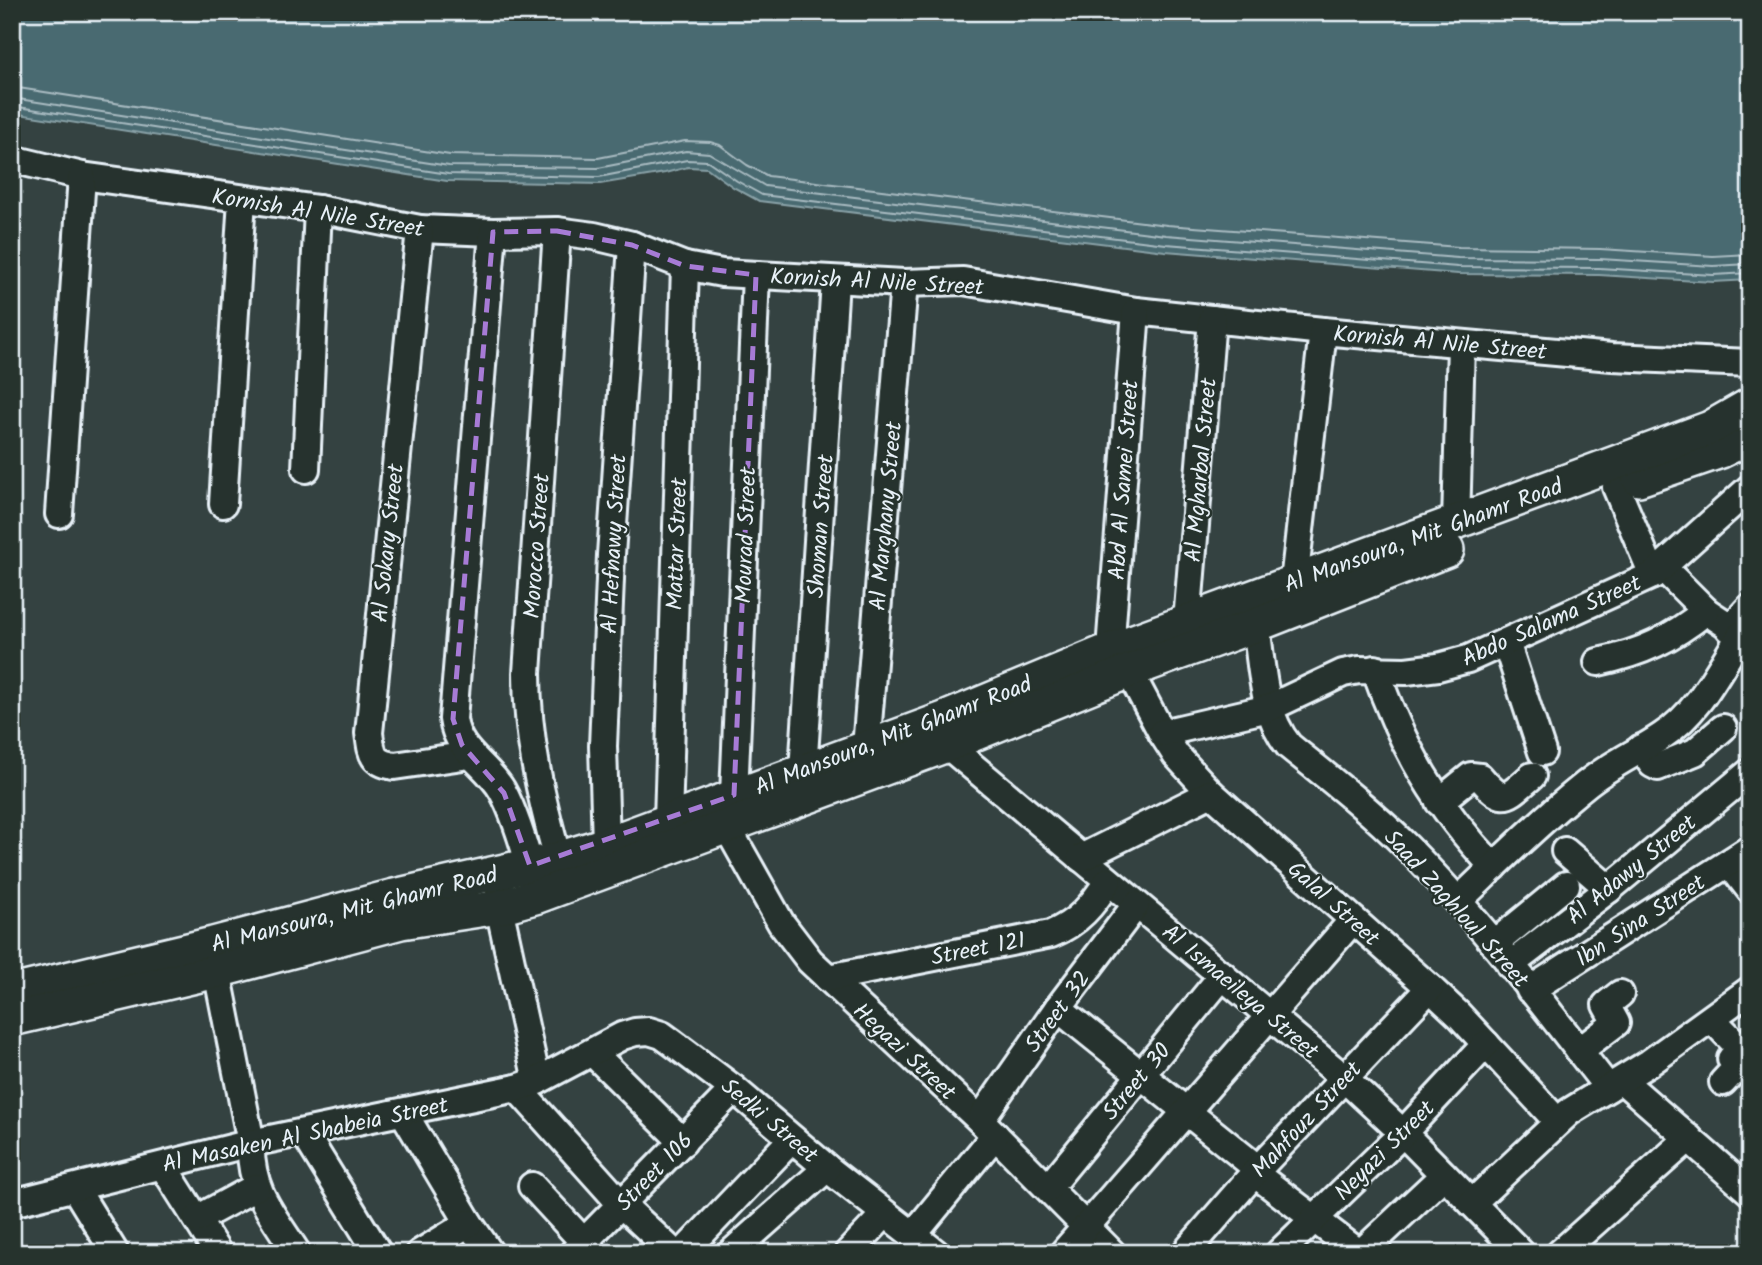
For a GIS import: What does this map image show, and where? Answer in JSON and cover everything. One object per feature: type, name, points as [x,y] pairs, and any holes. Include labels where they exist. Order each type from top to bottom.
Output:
[{"type":"main road","name":"Al Mansoura, Mit Ghamr Road","points":[[12,992],[213,944],[394,896],[531,873],[947,745],[1119,661],[1186,622],[1710,428],[1750,405]]},
{"type":"main road","name":"Al Mansoura, Mit Ghamr Road","points":[[12,1019],[217,971],[401,922],[499,907],[531,873],[606,844],[668,821],[730,811],[803,771],[1119,661],[1255,625],[1616,487],[1721,451],[1750,437]]},
{"type":"street","name":"Kornish Al Nile Street","points":[[12,159],[82,176],[318,209],[419,229],[557,231],[632,245],[685,266],[722,273],[835,281],[963,281],[1136,311],[1323,331],[1612,357],[1750,363]]},
{"type":"street","points":[[59,514],[82,176]]},
{"type":"street","points":[[223,504],[242,199]]},
{"type":"street","points":[[306,469],[318,209]]},
{"type":"street","name":"Al Sokary Street","points":[[419,229],[369,733],[371,752],[377,761],[383,764],[394,766],[470,755]]},
{"type":"street","name":"Morocco Street","points":[[531,873],[544,810],[527,709],[527,685],[557,231]]},
{"type":"street","points":[[493,232],[453,719],[455,732],[470,755],[495,779],[504,793],[531,873]]},
{"type":"street","name":"Al Hefnawy Street","points":[[606,844],[603,746],[605,692],[611,555],[632,245]]},
{"type":"street","name":"Mattar Street","points":[[668,821],[685,266]]},
{"type":"street","name":"Mourad Street","points":[[730,811],[756,275]]},
{"type":"street","name":"Shoman Street","points":[[803,771],[835,281]]},
{"type":"street","name":"Al Marghany Street","points":[[866,748],[904,283]]},
{"type":"street","name":"Abd Al Samei Street","points":[[1119,661],[1136,311]]},
{"type":"street","name":"Al Mgharbal Street","points":[[1186,622],[1212,319]]},
{"type":"street","points":[[1294,582],[1323,331]]},
{"type":"street","points":[[1456,523],[1461,344]]},
{"type":"street","points":[[1616,487],[1658,571],[1706,611],[1740,634]]},
{"type":"street","name":"Abdo Salama Street","points":[[1162,733],[1269,708],[1343,673],[1375,669],[1406,671],[1468,659],[1658,571],[1750,488]]},
{"type":"street","points":[[1458,901],[1595,776],[1663,735],[1683,719],[1700,701],[1740,634],[1750,607]]},
{"type":"street","points":[[1598,662],[1627,656],[1656,645],[1682,630],[1706,611]]},
{"type":"street","name":"Saad Zaghloul Street","points":[[1255,625],[1269,708],[1280,735],[1289,746],[1377,818],[1432,872],[1579,1051],[1615,1085],[1689,1138],[1750,1192]]},
{"type":"street","points":[[1506,642],[1542,752]]},
{"type":"street","name":"Galal Street","points":[[1119,661],[1176,755],[1211,793],[1430,988],[1558,1122]]},
{"type":"street","points":[[1375,669],[1402,738],[1439,802],[1494,867]]},
{"type":"street","points":[[1642,748],[1652,764],[1658,767],[1695,752],[1723,728]]},
{"type":"street","name":"Al Ismaeileya Street","points":[[947,745],[1343,1078],[1403,1133],[1521,1253]]},
{"type":"street","name":"Al Adawy Street","points":[[1502,954],[1609,889],[1750,772]]},
{"type":"street","points":[[1439,802],[1471,776],[1480,777],[1493,792],[1502,796],[1511,794],[1532,776]]},
{"type":"street","points":[[1081,858],[1211,793]]},
{"type":"street","name":"Hegazi Street","points":[[730,811],[781,923],[795,943],[828,978],[987,1127],[1112,1253]]},
{"type":"street","points":[[1564,851],[1609,889]]},
{"type":"street","points":[[1739,856],[1750,891]]},
{"type":"street","name":"Ibn Sina Street","points":[[1531,990],[1739,856]]},
{"type":"street","name":"Street 121","points":[[828,978],[1051,934],[1078,919],[1096,902],[1108,881]]},
{"type":"street","points":[[1502,954],[1566,885]]},
{"type":"street","name":"Street 32","points":[[913,1235],[987,1127],[1058,1008],[1136,905]]},
{"type":"street","points":[[499,907],[527,1085],[621,1204],[674,1253]]},
{"type":"street","points":[[1063,1253],[1353,920]]},
{"type":"street","points":[[217,971],[251,1143],[251,1171],[256,1187],[297,1253]]},
{"type":"street","name":"Street 30","points":[[1048,1188],[1223,975]]},
{"type":"street","name":"Mahfouz Street","points":[[1185,1253],[1256,1171],[1430,988]]},
{"type":"street","points":[[1472,1203],[1581,1103],[1615,1085],[1750,990]]},
{"type":"street","points":[[1579,1051],[1616,1023],[1606,1005],[1620,994]]},
{"type":"street","points":[[1058,1008],[1314,1219],[1360,1253],[1444,1175]]},
{"type":"street","points":[[1712,1019],[1735,1044],[1747,1043]]},
{"type":"street","name":"Sedki Street","points":[[592,1052],[635,1032],[649,1031],[662,1035],[936,1253]]},
{"type":"street","points":[[1723,1082],[1737,1067],[1731,1059],[1747,1043]]},
{"type":"street","name":"Neyazi Street","points":[[1279,1253],[1403,1133],[1486,1044]]},
{"type":"street","points":[[592,1052],[682,1142]]},
{"type":"street","name":"Al Masaken Al Shabeia Street","points":[[12,1203],[251,1143],[527,1085],[592,1052]]},
{"type":"street","name":"Street 106","points":[[584,1249],[621,1204],[734,1090]]},
{"type":"street","points":[[403,1112],[469,1223],[490,1253]]},
{"type":"street","points":[[303,1133],[377,1253]]},
{"type":"street","points":[[1560,1253],[1689,1138]]},
{"type":"street","points":[[683,1253],[792,1139]]},
{"type":"street","points":[[163,1166],[218,1253]]},
{"type":"street","points":[[731,1253],[827,1168]]},
{"type":"street","points":[[532,1186],[584,1249]]},
{"type":"street","points":[[197,1219],[256,1187]]},
{"type":"street","points":[[75,1188],[115,1253]]},
{"type":"street","points":[[848,1253],[885,1214]]},
{"type":"street","points":[[420,1253],[469,1223]]},
{"type":"highlighted area","points":[[557,231],[632,245],[685,266],[756,275],[734,795],[530,866],[504,793],[462,745],[453,719],[493,232]]},
{"type":"water","points":[[12,12],[1750,12],[1750,280],[1713,282],[1599,275],[1458,274],[1165,251],[759,201],[733,187],[707,168],[688,167],[600,184],[447,181],[12,113]]}]
